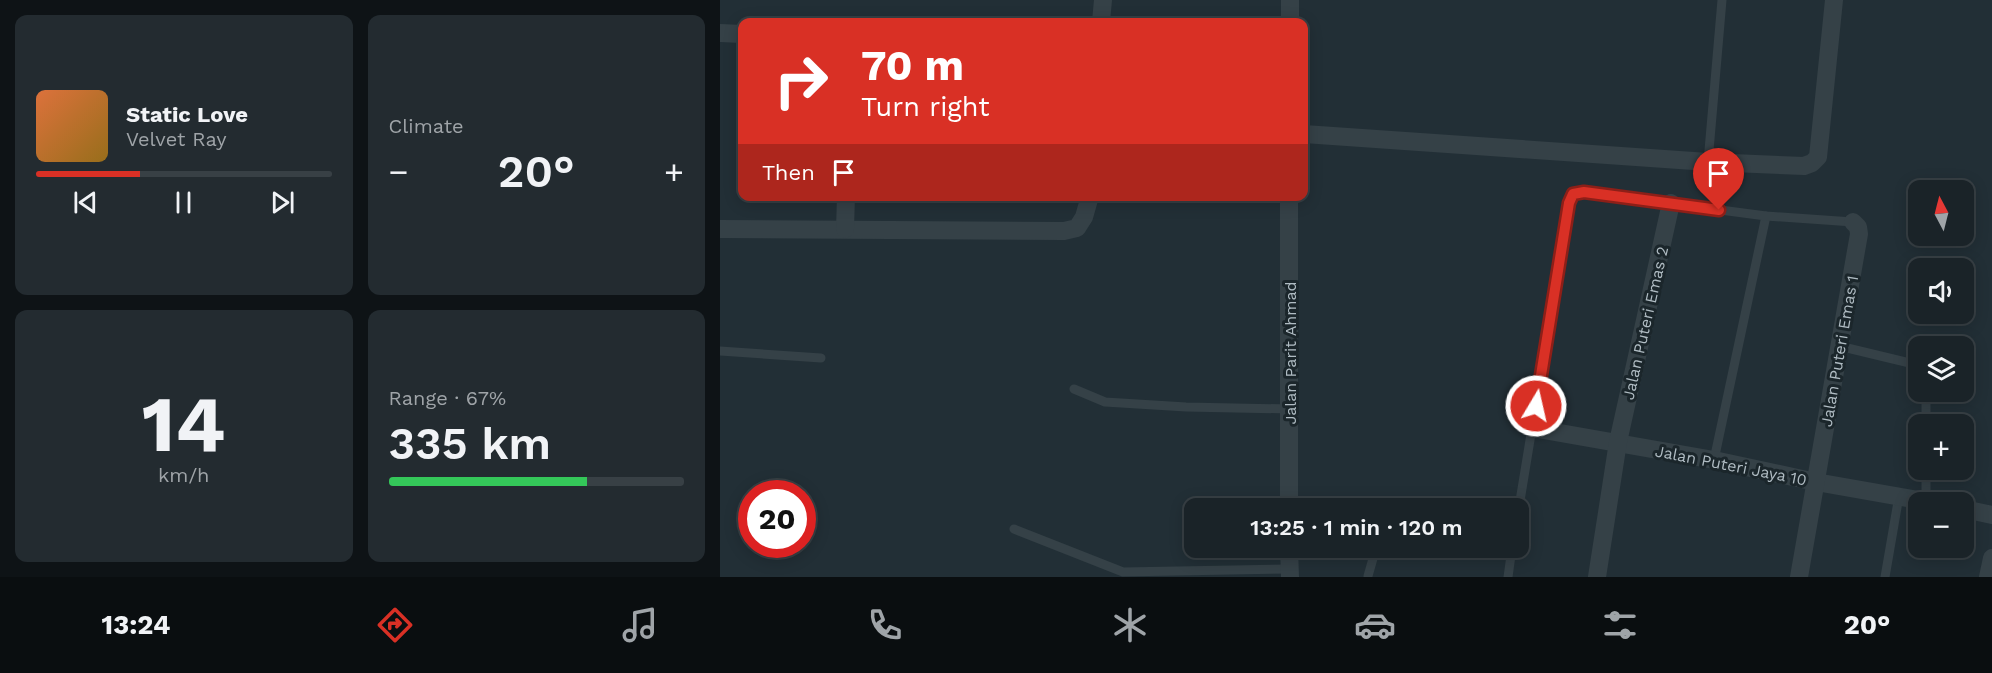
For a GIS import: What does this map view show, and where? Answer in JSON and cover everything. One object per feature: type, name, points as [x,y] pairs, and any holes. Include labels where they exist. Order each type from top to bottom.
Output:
[{"type":"street","points":[[1101,18],[1103,0]]},
{"type":"street","points":[[1290,0],[1290,18]]},
{"type":"street","points":[[1308,134],[1708,162],[1804,166],[1812,163],[1818,157],[1834,0]]},
{"type":"street","points":[[720,33],[738,34]]},
{"type":"street","points":[[845,229],[846,201]]},
{"type":"street","points":[[720,229],[1064,231],[1077,228],[1084,217],[1089,201]]},
{"type":"street","name":"Jalan Parit Ahmad","points":[[1289,201],[1289,498]]},
{"type":"street","name":"Jalan Puteri Emas 2","points":[[1597,577],[1618,442],[1671,203]]},
{"type":"street","name":"Jalan Puteri Emas 1","points":[[1799,577],[1859,234],[1858,227],[1853,222]]},
{"type":"street","name":"Jalan Puteri Jaya 10","points":[[1532,428],[1618,442],[1816,482],[1908,498]]},
{"type":"street","points":[[1974,511],[1992,515]]},
{"type":"street","points":[[1988,577],[1992,558]]},
{"type":"lane","points":[[1708,162],[1722,0]]},
{"type":"lane","points":[[1520,498],[1569,203],[1573,194],[1584,192],[1766,216],[1853,222]]},
{"type":"lane","points":[[1714,460],[1766,216]]},
{"type":"lane","points":[[1839,346],[1908,363]]},
{"type":"lane","points":[[720,351],[821,358]]},
{"type":"lane","points":[[1074,389],[1105,402],[1290,409]]},
{"type":"lane","points":[[1885,577],[1899,496]]},
{"type":"lane","points":[[1014,529],[1123,572],[1290,573]]},
{"type":"lane","points":[[1363,577],[1368,577],[1373,558]]},
{"type":"lane","points":[[1508,577],[1511,558]]},
{"type":"route","points":[[1536,406],[1569,203],[1573,194],[1584,192],[1719,210]]}]
